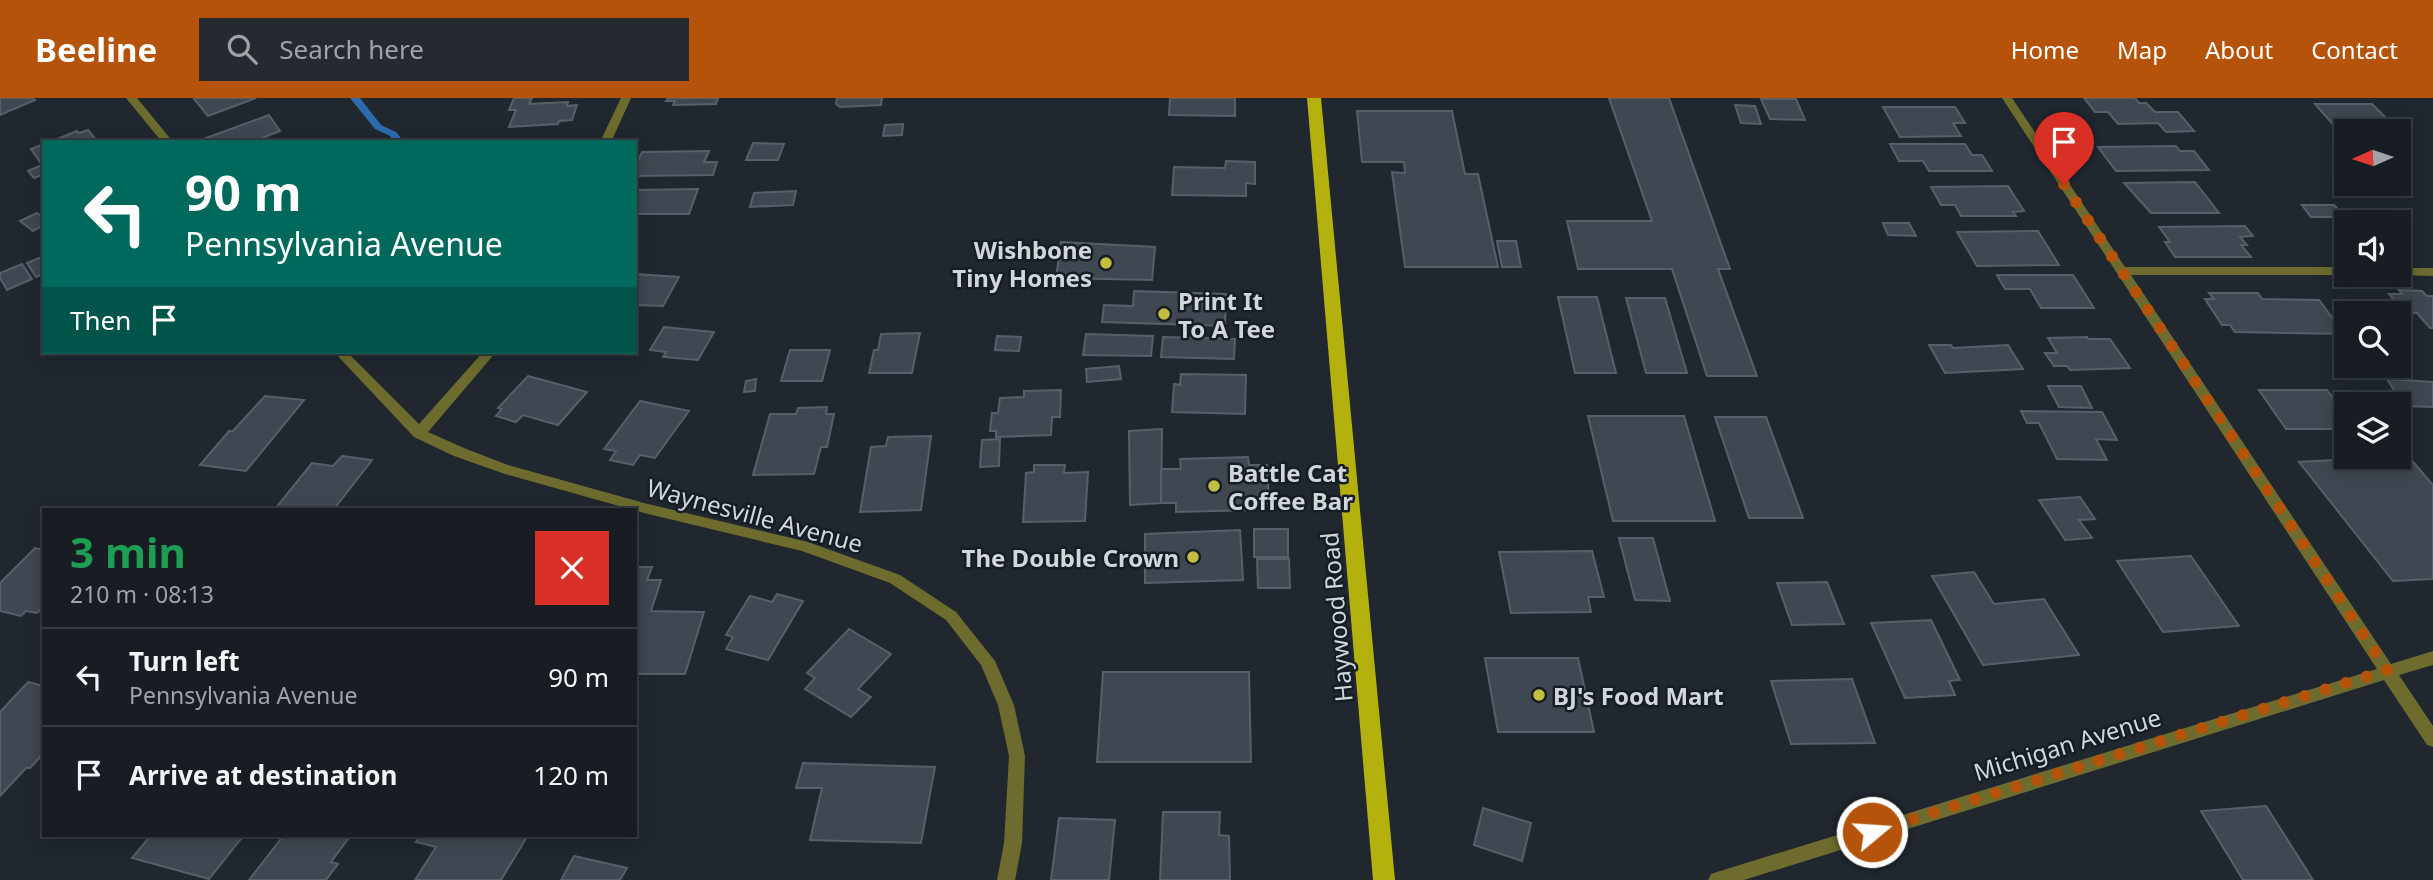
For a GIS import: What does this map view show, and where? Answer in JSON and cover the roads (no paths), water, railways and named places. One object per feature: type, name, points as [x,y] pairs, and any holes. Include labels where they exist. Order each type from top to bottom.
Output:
[{"type":"main road","name":"Haywood Road","points":[[1314,98],[1384,880]]},
{"type":"street","points":[[131,98],[166,140]]},
{"type":"street","points":[[606,140],[625,98]]},
{"type":"street","points":[[2007,98],[2433,740]]},
{"type":"street","points":[[2121,271],[2334,271]]},
{"type":"street","points":[[2411,272],[2433,272]]},
{"type":"street","name":"Waynesville Avenue","points":[[342,354],[419,433],[505,469],[644,508],[803,546],[895,579],[951,616],[987,661],[1006,705],[1017,756],[1013,843],[1006,880]]},
{"type":"street","points":[[419,433],[488,354]]},
{"type":"street","name":"Michigan Avenue","points":[[1717,880],[2387,670],[2433,658]]},
{"type":"waterway","points":[[355,98],[378,127],[393,134],[398,140]]},
{"type":"place","name":"Wishbone Tiny Homes","points":[[1106,263]]},
{"type":"place","name":"Print It To A Tee","points":[[1164,314]]},
{"type":"place","name":"Battle Cat Coffee Bar","points":[[1214,486]]},
{"type":"place","name":"The Double Crown","points":[[1193,557]]},
{"type":"place","name":"BJ's Food Mart","points":[[1539,695]]}]
